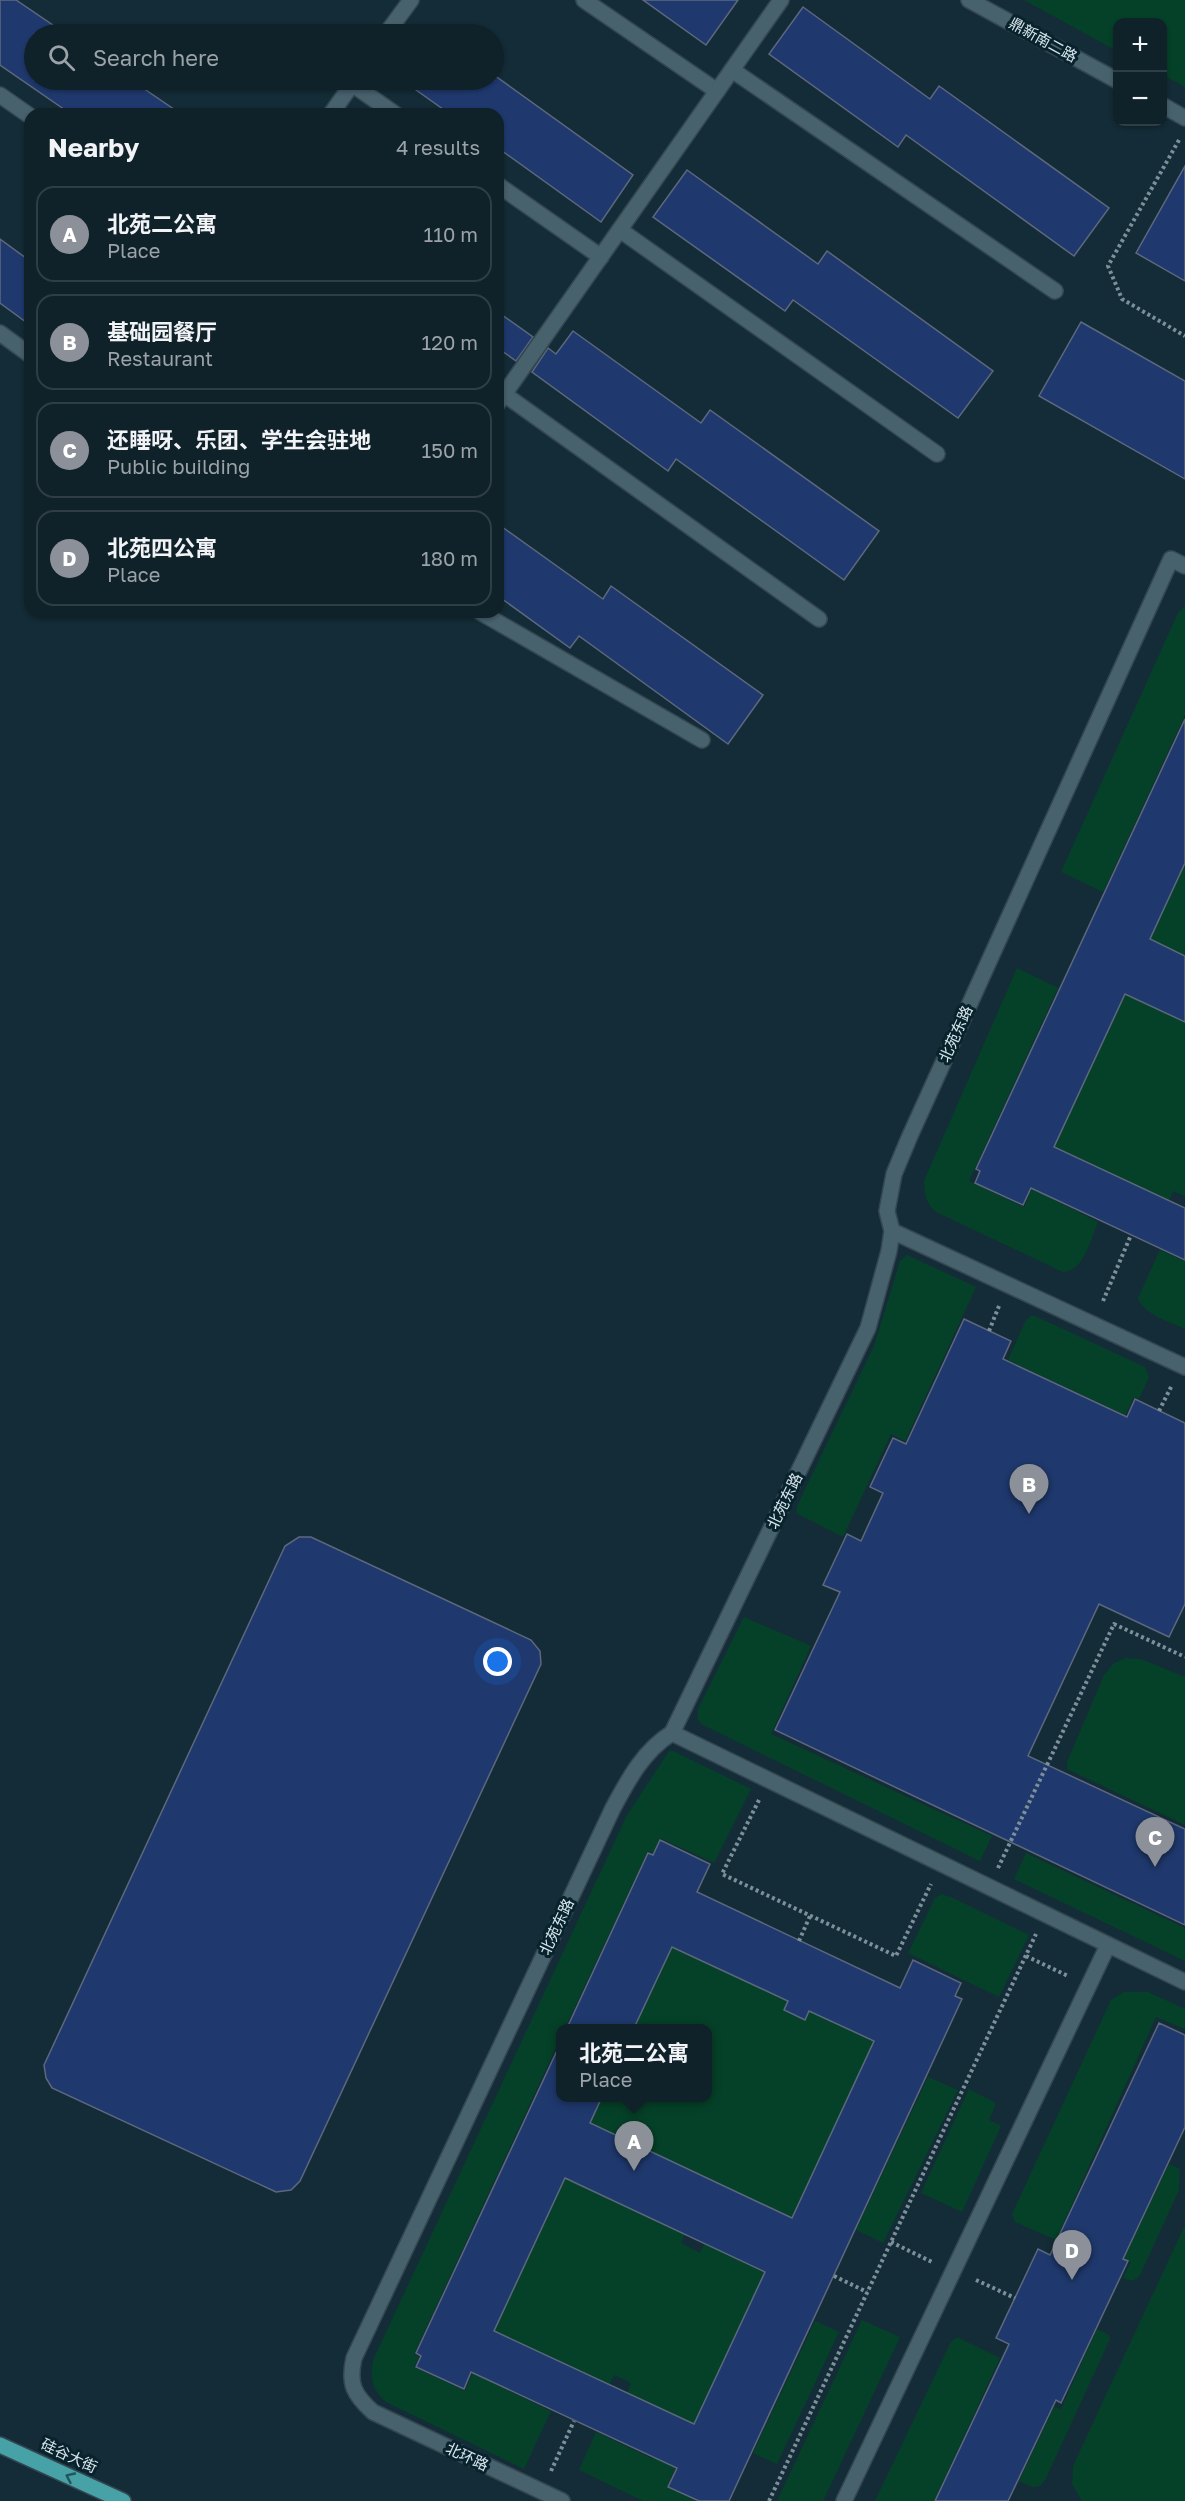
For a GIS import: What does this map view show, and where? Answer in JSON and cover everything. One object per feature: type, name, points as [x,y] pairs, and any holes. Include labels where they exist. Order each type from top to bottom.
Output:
[{"type":"main road","name":"硅谷大街","points":[[0,2445],[123,2501]]},
{"type":"lane","points":[[394,24],[411,0]]},
{"type":"lane","points":[[584,0],[717,91]]},
{"type":"lane","points":[[504,395],[782,0]]},
{"type":"lane","name":"鼎新南二路","points":[[969,0],[1113,78]]},
{"type":"lane","points":[[732,70],[1055,291]]},
{"type":"lane","points":[[335,108],[348,90]]},
{"type":"lane","points":[[364,90],[387,108]]},
{"type":"lane","points":[[0,95],[24,112]]},
{"type":"lane","points":[[1167,108],[1185,118]]},
{"type":"lane","points":[[504,189],[601,256]]},
{"type":"lane","points":[[620,230],[937,454]]},
{"type":"lane","points":[[0,333],[24,351]]},
{"type":"lane","points":[[504,401],[819,619]]},
{"type":"lane","name":"北苑东路","points":[[373,2412],[358,2399],[352,2385],[351,2372],[354,2358],[613,1808],[643,1759],[659,1740],[672,1732],[868,1328],[885,1270],[892,1231],[887,1211],[894,1174],[1171,560],[1185,566]]},
{"type":"lane","points":[[490,618],[702,740]]},
{"type":"lane","points":[[892,1231],[1185,1367]]},
{"type":"lane","points":[[672,1732],[1185,1982]]},
{"type":"lane","points":[[844,2501],[1108,1945]]},
{"type":"lane","name":"北环路","points":[[373,2412],[562,2501]]},
{"type":"path","points":[[1180,138],[1108,266],[1122,299],[1185,336]]},
{"type":"path","points":[[1102,1301],[1131,1235]]},
{"type":"path","points":[[996,1872],[1114,1624],[1185,1656]]},
{"type":"path","points":[[760,1798],[722,1874],[810,1916],[896,1956],[932,1880]]},
{"type":"path","points":[[799,1941],[810,1916]]},
{"type":"path","points":[[769,2501],[1038,1931]]},
{"type":"path","points":[[1026,1956],[1072,1978]]},
{"type":"path","points":[[891,2242],[936,2264]]},
{"type":"path","points":[[834,2276],[867,2292]]},
{"type":"path","points":[[976,2280],[1015,2298]]},
{"type":"path","points":[[551,2472],[574,2421]]},
{"type":"green space","points":[[1024,0],[1185,0],[1185,87],[1167,77],[1167,18],[1113,18],[1113,49]]},
{"type":"green space","points":[[1185,606],[1185,715],[1103,892],[1061,872],[1178,613]]},
{"type":"green space","points":[[1185,863],[1185,956],[1168,948],[1163,958],[1145,949]]},
{"type":"green space","points":[[1017,968],[1058,988],[969,1181],[1024,1207],[1036,1180],[1056,1189],[1052,1199],[1098,1222],[1086,1253],[1076,1266],[1063,1272],[936,1212],[925,1194],[924,1181]]},
{"type":"green space","points":[[1130,982],[1185,1022],[1185,1196],[1173,1191],[1169,1201],[1073,1156],[1044,1167]]},
{"type":"green space","points":[[1160,1250],[1185,1261],[1185,1329],[1151,1313],[1138,1298]]},
{"type":"green space","points":[[907,1255],[976,1287],[905,1441],[891,1434],[843,1537],[796,1513],[797,1506],[874,1346],[900,1261]]},
{"type":"green space","points":[[1030,1316],[1035,1316],[1145,1367],[1149,1377],[1139,1399],[1134,1397],[1125,1415],[1008,1360]]},
{"type":"green space","points":[[744,1617],[811,1646],[771,1734],[992,1836],[980,1861],[701,1724],[698,1719],[698,1709]]},
{"type":"green space","points":[[1126,1658],[1141,1659],[1185,1677],[1185,1825],[1067,1769],[1067,1762],[1104,1675],[1114,1663]]},
{"type":"green space","points":[[669,1751],[751,1789],[714,1863],[660,1838],[653,1853],[648,1851],[567,2024],[556,2024],[556,2048],[414,2354],[419,2357],[414,2367],[465,2391],[477,2364],[496,2373],[492,2383],[551,2411],[524,2469],[386,2402],[378,2393],[373,2382],[374,2358],[627,1815]]},
{"type":"green space","points":[[1026,1853],[1185,1928],[1185,1961],[1014,1879]]},
{"type":"green space","points":[[941,1894],[1029,1935],[999,1997],[908,1953],[935,1898]]},
{"type":"green space","points":[[682,1926],[788,2001],[784,2010],[805,2020],[809,2011],[884,2020],[787,2230],[585,2134],[600,2102],[712,2102],[712,2024],[636,2024]]},
{"type":"green space","points":[[1124,1992],[1148,1992],[1185,2009],[1185,2029],[1156,2017],[1056,2240],[1015,2222],[1012,2214],[1111,2000]]},
{"type":"green space","points":[[928,2077],[958,2090],[883,2243],[856,2230]]},
{"type":"green space","points":[[969,2089],[996,2103],[989,2120],[1001,2126],[962,2212],[921,2193]]},
{"type":"green space","points":[[1169,2164],[1180,2169],[1179,2190],[1140,2275],[1136,2279],[1128,2280],[1123,2278],[1131,2262],[1124,2258]]},
{"type":"green space","points":[[570,2167],[582,2186],[685,2234],[681,2243],[700,2253],[705,2243],[770,2260],[685,2445],[627,2393],[631,2383],[614,2375],[609,2385],[484,2351]]},
{"type":"green space","points":[[1185,2225],[1185,2501],[1082,2501],[1072,2484],[1073,2466]]},
{"type":"green space","points":[[862,2320],[900,2337],[823,2501],[777,2501]]},
{"type":"green space","points":[[815,2321],[839,2332],[777,2464],[753,2453]]},
{"type":"green space","points":[[1097,2329],[1109,2335],[1110,2339],[1046,2478],[1040,2486],[1033,2487],[1019,2481],[1054,2407],[1061,2409]]},
{"type":"green space","points":[[957,2337],[1000,2358],[934,2501],[875,2501],[951,2342]]},
{"type":"green space","points":[[596,2432],[653,2459],[658,2449],[679,2459],[667,2487],[696,2501],[643,2501],[579,2470]]},
{"type":"building","points":[[0,0],[16,0],[51,24],[24,24],[24,82],[0,65]]},
{"type":"building","points":[[643,0],[738,0],[706,45]]},
{"type":"building","points":[[803,7],[930,99],[939,86],[1109,208],[1074,256],[906,135],[898,147],[769,54]]},
{"type":"building","points":[[504,82],[633,175],[601,222],[504,152],[504,108],[442,108],[416,90],[504,90]]},
{"type":"building","points":[[36,90],[146,90],[172,108],[62,108]]},
{"type":"building","points":[[1185,166],[1185,281],[1136,253]]},
{"type":"building","points":[[687,170],[818,264],[827,251],[993,371],[958,418],[793,300],[785,311],[653,217]]},
{"type":"building","points":[[0,239],[24,257],[24,321],[0,303]]},
{"type":"building","points":[[504,316],[533,337],[516,361],[504,352]]},
{"type":"building","points":[[1081,322],[1185,381],[1185,479],[1039,396]]},
{"type":"building","points":[[573,331],[701,423],[710,410],[879,531],[844,580],[676,459],[668,471],[532,372],[548,348],[556,354]]},
{"type":"building","points":[[504,528],[603,599],[611,586],[763,695],[728,744],[579,636],[570,648],[504,600]]},
{"type":"building","points":[[1185,719],[1185,863],[1150,939],[1185,956],[1185,1022],[1125,994],[1054,1147],[1185,1208],[1185,1260],[1031,1188],[1023,1205],[975,1183],[980,1171],[976,1169]]},
{"type":"building","points":[[964,1319],[1011,1341],[1003,1359],[1127,1417],[1135,1399],[1185,1423],[1185,1604],[1169,1637],[1099,1604],[1028,1756],[1185,1829],[1185,1925],[775,1730],[840,1592],[823,1585],[847,1534],[861,1541],[883,1493],[870,1487],[893,1438],[906,1444]]},
{"type":"building","points":[[299,1537],[311,1537],[531,1640],[540,1651],[541,1664],[300,2181],[291,2190],[276,2192],[52,2088],[46,2078],[44,2065],[285,1546]]},
{"type":"building","points":[[660,1840],[710,1864],[697,1892],[900,1988],[913,1960],[961,1983],[955,1996],[962,1999],[729,2501],[699,2501],[668,2487],[677,2468],[471,2372],[464,2389],[416,2367],[421,2356],[416,2353],[556,2053],[556,2102],[600,2102],[590,2123],[792,2218],[874,2041],[809,2011],[805,2020],[784,2010],[788,2001],[672,1947],[636,2024],[569,2024],[648,1853],[653,1855]],"holes":[[[565,2178],[765,2272],[694,2424],[494,2331]]]},
{"type":"building","points":[[1159,2023],[1185,2035],[1185,2127],[1123,2259],[1128,2261],[1061,2403],[1056,2400],[1008,2501],[935,2501],[1009,2344],[996,2338],[1038,2249],[1050,2255]]},
{"type":"place","name":"基础园餐厅","points":[[1029,1514]]},
{"type":"place","name":"还睡呀、乐团、学生会驻地","points":[[1155,1867]]},
{"type":"place","name":"北苑二公寓","points":[[634,2171]]},
{"type":"place","name":"北苑四公寓","points":[[1072,2280]]}]
